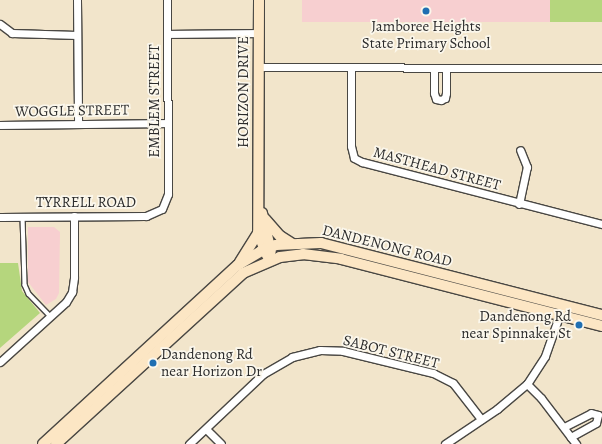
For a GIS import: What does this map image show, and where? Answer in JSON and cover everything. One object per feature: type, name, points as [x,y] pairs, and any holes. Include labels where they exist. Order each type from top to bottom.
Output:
[{"type":"main road","name":"HORIZON DRIVE","points":[[259,0],[258,233],[267,248]]},
{"type":"main road","name":"HORIZON DRIVE","points":[[258,185],[270,260]]},
{"type":"main road","points":[[262,216],[280,236],[291,243]]},
{"type":"main road","points":[[238,265],[258,233]]},
{"type":"main road","name":"DANDENONG ROAD","points":[[43,444],[238,265],[267,248],[291,243],[321,243],[602,315]]},
{"type":"main road","name":"DANDENONG ROAD","points":[[56,444],[230,284],[244,273],[270,260],[303,254],[340,259],[602,326]]},
{"type":"street","points":[[77,0],[78,124]]},
{"type":"street","name":"EMBLEM STREET","points":[[167,0],[167,201]]},
{"type":"street","points":[[0,24],[12,33],[77,35]]},
{"type":"street","points":[[167,34],[259,33]]},
{"type":"street","points":[[259,67],[602,68]]},
{"type":"street","name":"MASTHEAD STREET","points":[[351,67],[351,146],[354,158],[362,162],[518,204],[602,224]]},
{"type":"street","points":[[434,68],[434,94],[436,98],[440,100],[445,98],[446,93],[446,68]]},
{"type":"street","name":"WOGGLE STREET","points":[[0,125],[168,124]]},
{"type":"street","points":[[518,204],[527,167],[520,150]]},
{"type":"street","name":"TYRRELL ROAD","points":[[0,217],[146,216],[162,209],[167,201]]},
{"type":"street","points":[[0,362],[66,302],[72,292],[74,277],[74,216]]},
{"type":"street","points":[[445,444],[527,384],[545,356],[563,305]]},
{"type":"street","name":"SABOT STREET","points":[[189,444],[264,374],[292,357],[320,350],[343,351],[432,373],[453,383],[481,419]]},
{"type":"street","points":[[527,384],[564,427],[576,444]]},
{"type":"street","points":[[564,427],[591,413],[598,415],[596,423],[571,436]]},
{"type":"street","points":[[206,429],[221,444]]},
{"type":"lane","points":[[23,217],[24,285],[29,294],[50,316]]},
{"type":"shaded area","name":"Jamboree Heights State Primary School","points":[[302,0],[550,0],[550,22],[302,22]]},
{"type":"shaded area","points":[[28,227],[54,227],[60,232],[59,293],[56,299],[46,305],[28,282]]},
{"type":"green space","points":[[550,0],[602,0],[602,22],[550,22]]},
{"type":"green space","points":[[0,263],[18,263],[22,291],[40,313],[0,348]]},
{"type":"place","name":"Jamboree Heights State Primary School","points":[[426,11]]},
{"type":"place","name":"Dandenong Rd near Spinnaker St","points":[[579,325]]},
{"type":"place","name":"Dandenong Rd near Horizon Dr","points":[[153,363]]}]
